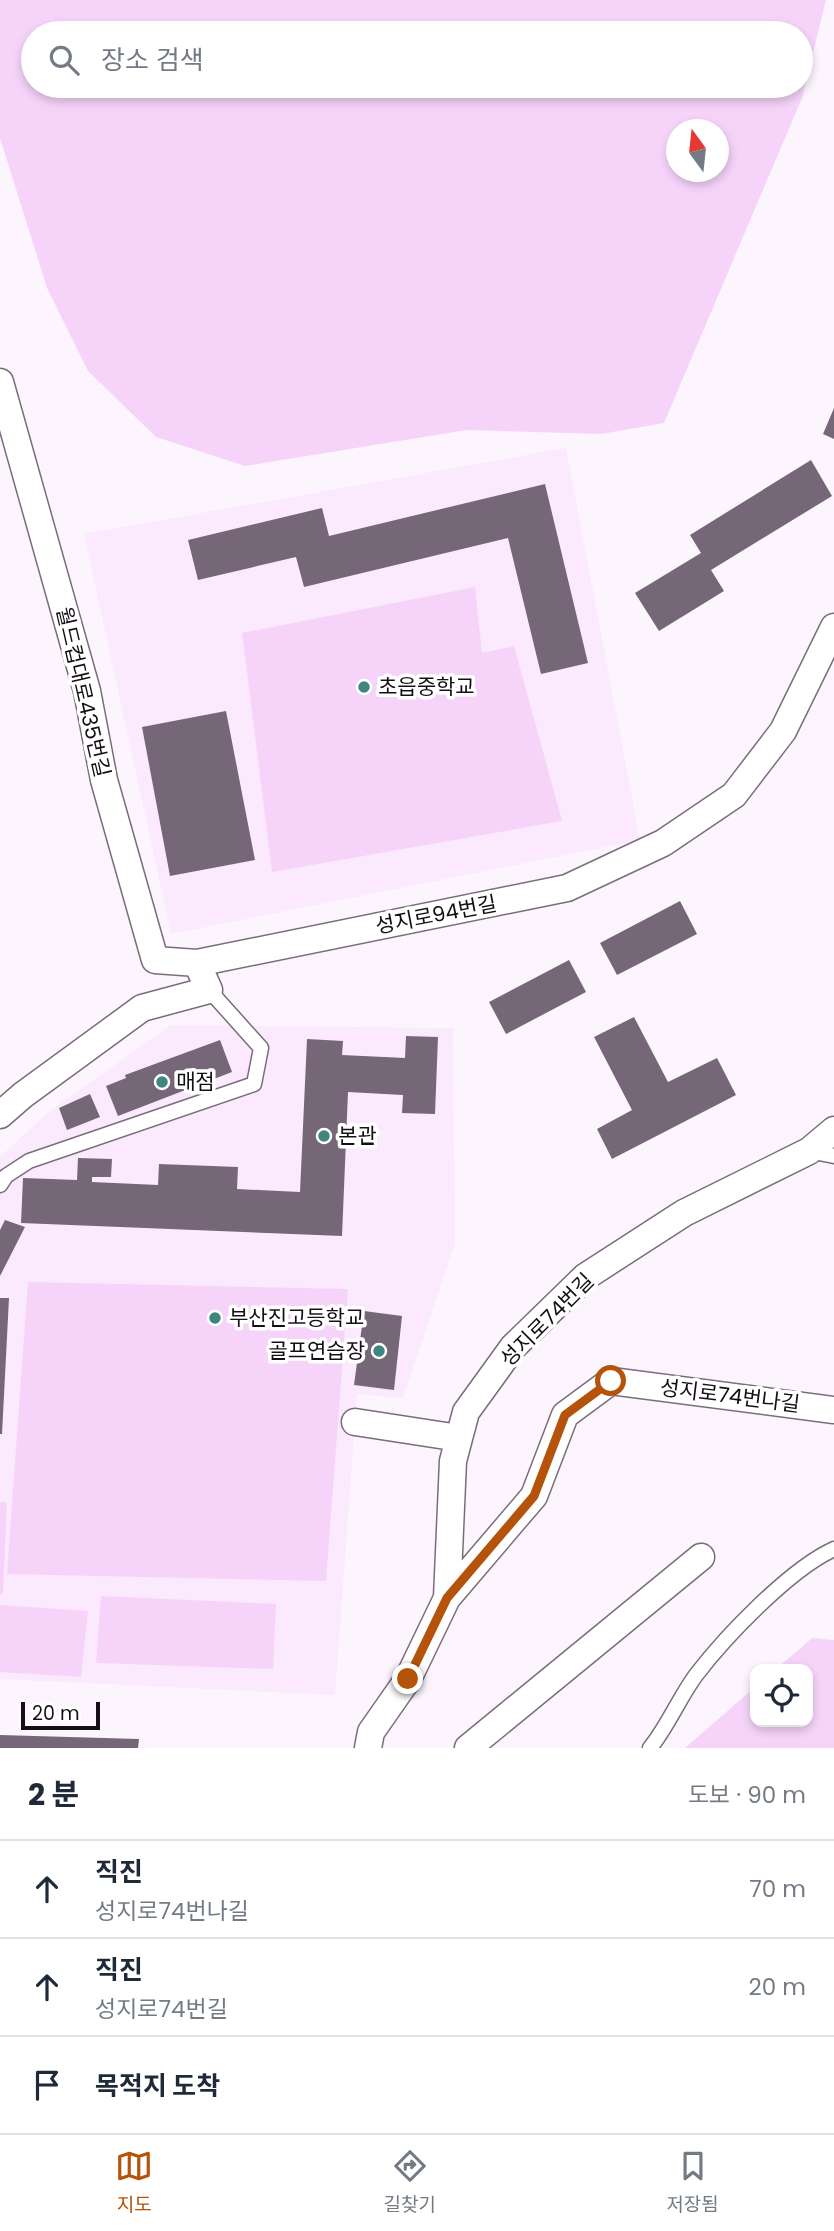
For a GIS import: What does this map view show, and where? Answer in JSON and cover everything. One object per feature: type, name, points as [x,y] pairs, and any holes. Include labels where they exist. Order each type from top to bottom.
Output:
[{"type":"street","name":"월드컵대로435번길","points":[[0,382],[87,691],[104,780],[155,960],[197,963]]},
{"type":"street","name":"성지로94번길","points":[[197,963],[567,888],[663,843],[734,795],[783,731],[834,627]]},
{"type":"street","points":[[0,1115],[23,1095],[142,1008],[209,990],[197,963]]},
{"type":"street","name":"성지로74번길","points":[[368,1748],[372,1732],[408,1679],[447,1598],[453,1461],[459,1438],[466,1412],[513,1347],[585,1277],[684,1213],[821,1154],[834,1130]]},
{"type":"street","name":"성지로74번나길","points":[[447,1598],[534,1496],[565,1415],[611,1381],[834,1410]]},
{"type":"street","points":[[355,1422],[459,1438]]},
{"type":"street","points":[[468,1748],[701,1557]]},
{"type":"lane","points":[[0,1185],[6,1176],[29,1161],[254,1084],[261,1048],[209,990]]},
{"type":"lane","points":[[650,1748],[695,1676],[742,1622],[800,1570],[834,1549]]},
{"type":"shaded area","points":[[0,0],[826,0],[813,53],[813,21],[21,21],[21,98],[802,98],[664,423],[601,434],[467,430],[245,466],[156,437],[88,371],[47,288],[0,138]]},
{"type":"shaded area","name":"초읍중학교","points":[[566,448],[640,840],[171,934],[84,534]]},
{"type":"shaded area","points":[[475,587],[482,653],[514,646],[562,821],[272,872],[242,633]]},
{"type":"shaded area","name":"부산진고등학교","points":[[171,1025],[453,1028],[455,1243],[403,1398],[357,1394],[335,1695],[0,1679],[0,1157],[46,1114]]},
{"type":"shaded area","points":[[28,1282],[348,1289],[326,1581],[7,1574]]},
{"type":"shaded area","points":[[0,1502],[7,1502],[3,1594],[0,1594]]},
{"type":"shaded area","points":[[101,1596],[276,1604],[273,1669],[96,1663]]},
{"type":"shaded area","points":[[0,1605],[88,1611],[81,1677],[0,1672]]},
{"type":"shaded area","points":[[812,1638],[834,1640],[834,1748],[685,1748],[750,1691],[750,1727],[813,1727],[813,1664],[782,1664]]},
{"type":"building","points":[[834,408],[834,439],[823,434]]},
{"type":"building","points":[[811,460],[832,496],[711,570],[724,591],[659,631],[635,593],[701,553],[690,535]]},
{"type":"building","points":[[545,484],[588,663],[541,674],[508,538],[304,587],[296,557],[198,580],[188,540],[322,508],[329,536]]},
{"type":"building","points":[[226,711],[255,860],[170,876],[142,727]]},
{"type":"building","points":[[680,901],[697,934],[617,975],[600,943]]},
{"type":"building","points":[[569,960],[586,992],[506,1034],[489,1002]]},
{"type":"building","points":[[634,1017],[668,1082],[717,1058],[736,1095],[612,1159],[597,1129],[632,1110],[594,1037]]},
{"type":"building","name":"본관","points":[[406,1036],[438,1037],[435,1114],[402,1113],[403,1095],[348,1092],[342,1236],[21,1223],[23,1178],[77,1180],[78,1158],[112,1159],[111,1177],[92,1177],[92,1182],[158,1185],[159,1164],[238,1167],[237,1189],[300,1192],[307,1039],[343,1041],[342,1055],[405,1058]]},
{"type":"building","points":[[220,1040],[232,1072],[118,1116],[106,1086],[126,1078],[125,1075]]},
{"type":"building","points":[[90,1094],[100,1117],[67,1130],[59,1108]]},
{"type":"building","points":[[5,1220],[25,1227],[0,1276],[0,1230]]},
{"type":"building","points":[[0,1298],[9,1298],[2,1434],[0,1434]]},
{"type":"building","name":"골프연습장","points":[[364,1311],[402,1316],[394,1390],[354,1385]]},
{"type":"building","points":[[0,1735],[139,1739],[138,1748],[0,1748]]},
{"type":"place","name":"초읍중학교","points":[[364,687]]},
{"type":"place","name":"매점","points":[[162,1082]]},
{"type":"place","name":"본관","points":[[324,1136]]},
{"type":"place","name":"부산진고등학교","points":[[215,1318]]},
{"type":"place","name":"골프연습장","points":[[379,1351]]},
{"type":"route","points":[[408,1679],[447,1598],[534,1496],[565,1415],[611,1381]]}]
